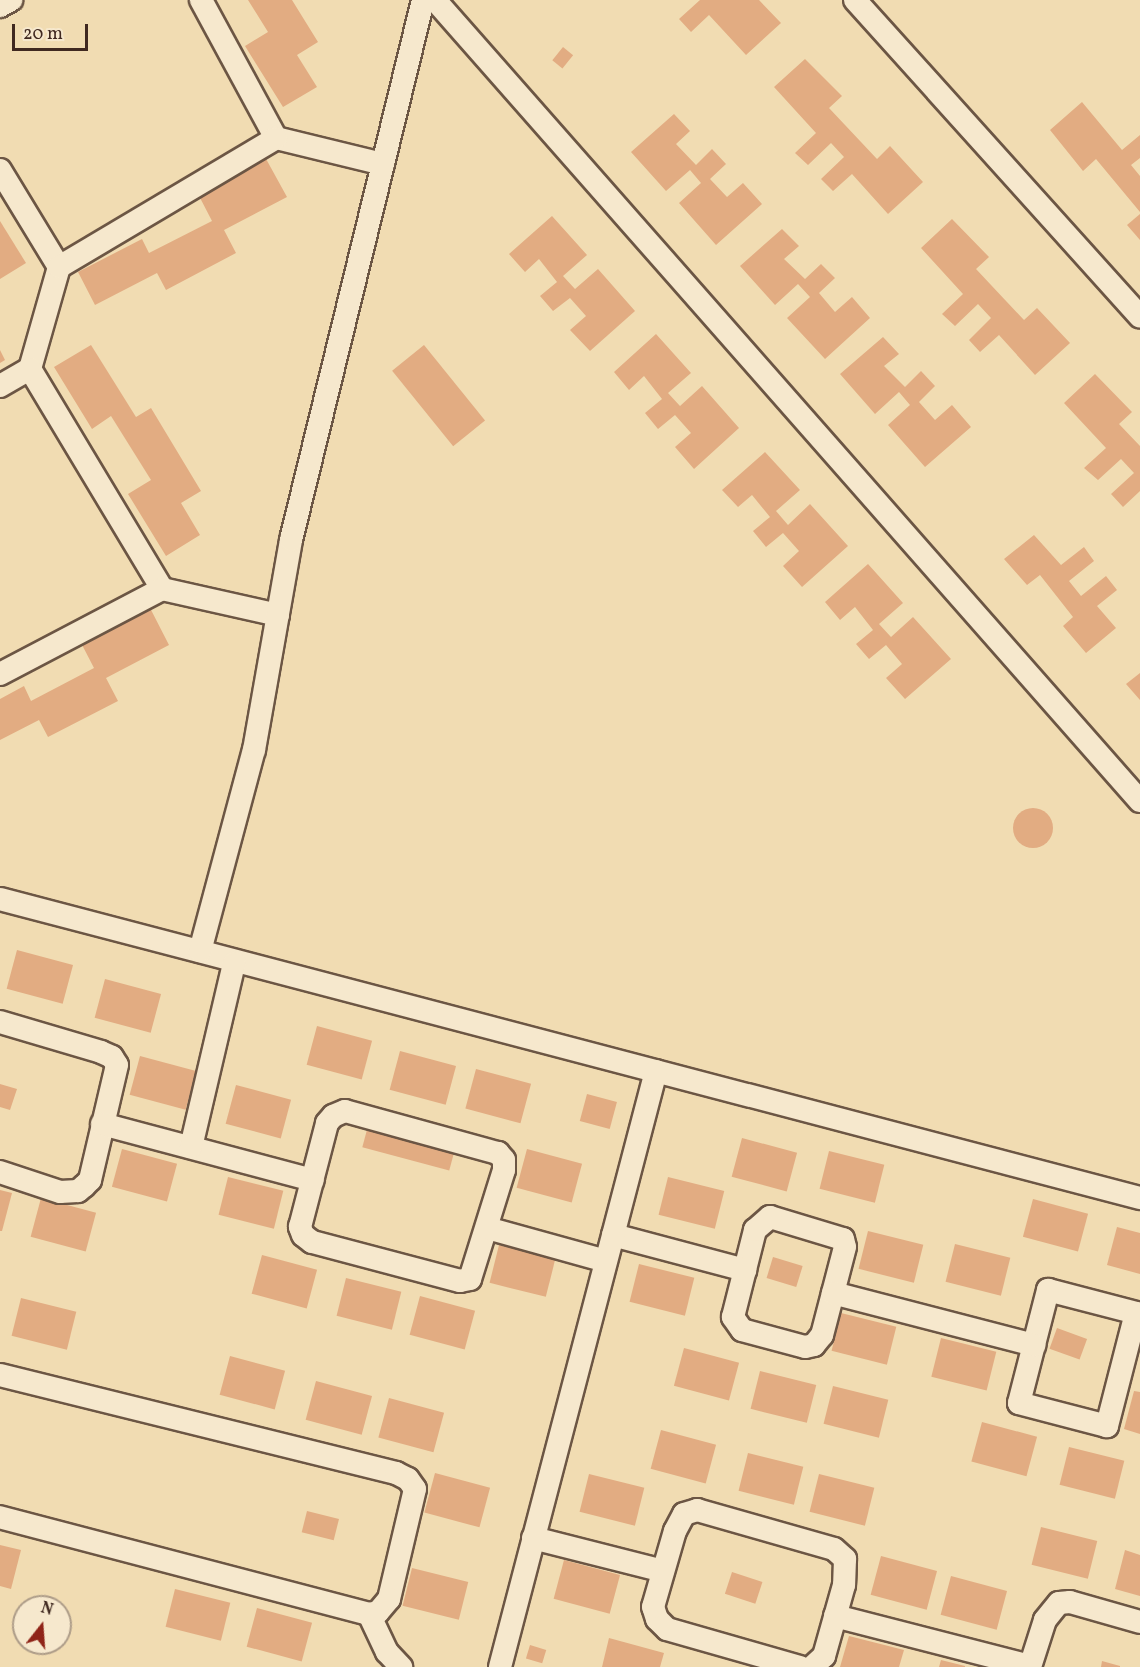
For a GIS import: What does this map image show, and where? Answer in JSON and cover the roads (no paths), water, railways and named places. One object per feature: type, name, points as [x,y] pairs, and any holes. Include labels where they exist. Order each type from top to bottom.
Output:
[{"type":"street","points":[[0,6],[10,0]]},
{"type":"street","points":[[201,0],[276,138]]},
{"type":"street","points":[[200,951],[254,750],[291,540],[423,0]]},
{"type":"street","points":[[435,0],[1140,801]]},
{"type":"street","points":[[855,0],[1140,317]]},
{"type":"street","points":[[0,387],[30,369],[60,267],[276,138],[383,164]]},
{"type":"street","points":[[0,170],[60,267]]},
{"type":"street","points":[[30,369],[162,589]]},
{"type":"street","points":[[0,674],[162,589],[278,615]]},
{"type":"street","points":[[0,899],[200,951],[234,963],[1140,1198]]},
{"type":"street","points":[[191,1146],[234,963]]},
{"type":"street","points":[[0,1022],[112,1057],[117,1065],[90,1180],[78,1191],[60,1192],[0,1172]]},
{"type":"street","points":[[500,1667],[656,1071]]},
{"type":"street","points":[[345,1111],[498,1153],[504,1170],[487,1228],[475,1271],[470,1279],[460,1281],[312,1242],[300,1227],[327,1124],[333,1116],[345,1111]]},
{"type":"street","points":[[102,1124],[313,1180]]},
{"type":"street","points":[[770,1217],[837,1234],[845,1247],[822,1335],[814,1345],[795,1344],[736,1325],[733,1317],[745,1270],[755,1230],[770,1217]]},
{"type":"street","points":[[487,1228],[606,1261]]},
{"type":"street","points":[[613,1235],[745,1270]]},
{"type":"street","points":[[1048,1290],[1136,1313],[1131,1370],[1107,1426],[1019,1403],[1034,1345],[1048,1290]]},
{"type":"street","points":[[833,1293],[1034,1345]]},
{"type":"street","points":[[0,1375],[408,1479],[415,1489],[389,1599],[378,1612],[369,1614],[0,1517]]},
{"type":"street","points":[[800,1667],[667,1629],[653,1607],[675,1531],[684,1514],[698,1510],[834,1549],[845,1559],[844,1585],[824,1656],[812,1667]]},
{"type":"street","points":[[534,1538],[663,1571]]},
{"type":"street","points":[[836,1616],[1030,1666],[1045,1620],[1059,1603],[1070,1602],[1140,1622]]},
{"type":"street","points":[[369,1614],[387,1652],[401,1667]]}]
